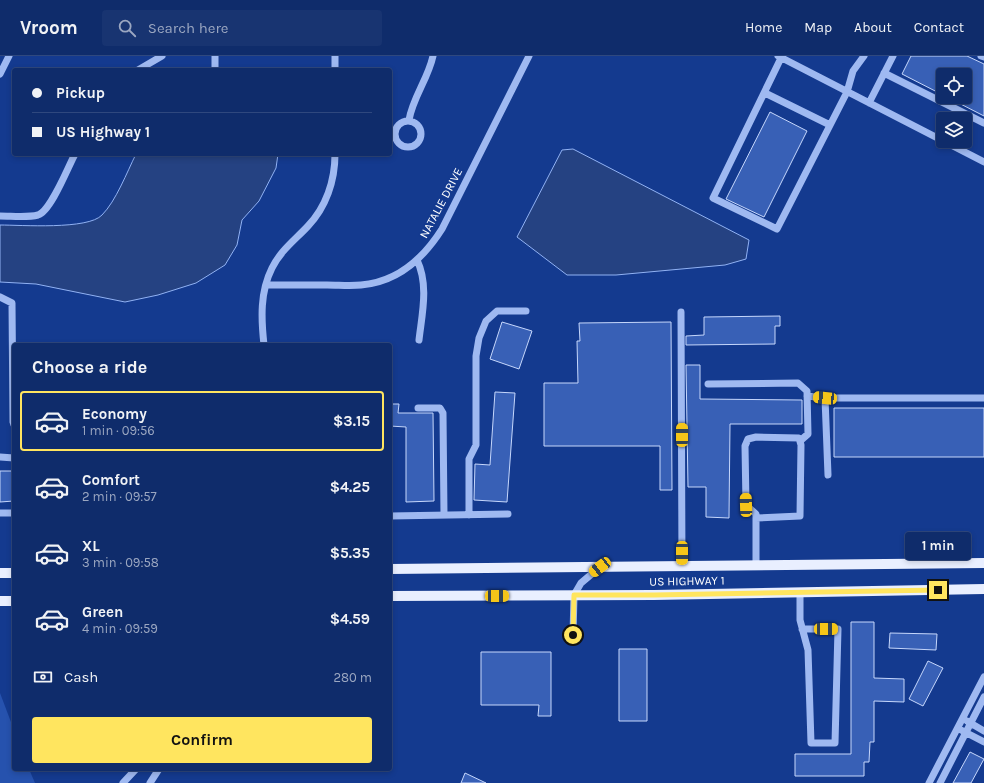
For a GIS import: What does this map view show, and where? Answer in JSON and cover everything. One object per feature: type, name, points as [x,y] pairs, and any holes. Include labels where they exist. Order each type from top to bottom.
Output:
[{"type":"main road","name":"US HIGHWAY 1","points":[[392,569],[984,563]]},
{"type":"main road","points":[[0,573],[12,573]]},
{"type":"main road","name":"US HIGHWAY 1","points":[[392,596],[984,589]]},
{"type":"main road","points":[[0,601],[12,601]]},
{"type":"street","points":[[0,74],[9,56]]},
{"type":"street","points":[[140,68],[149,59],[162,56]]},
{"type":"street","points":[[215,56],[215,68]]},
{"type":"street","points":[[335,56],[335,68]]},
{"type":"street","points":[[409,120],[412,106],[426,78],[433,56]]},
{"type":"street","name":"NATALIE DRIVE","points":[[266,285],[352,285],[373,283],[401,272],[417,260],[429,248],[442,229],[529,56]]},
{"type":"street","points":[[869,103],[892,56]]},
{"type":"street","points":[[860,57],[853,71],[846,92],[777,229],[713,198],[765,93],[780,57],[846,92],[984,162]]},
{"type":"street","points":[[884,73],[984,123]]},
{"type":"street","points":[[765,93],[830,125]]},
{"type":"street","points":[[0,216],[34,216],[42,213],[50,204],[74,156]]},
{"type":"street","points":[[264,343],[261,311],[266,285],[272,267],[284,250],[308,226],[321,208],[330,188],[334,170],[335,156]]},
{"type":"street","points":[[417,260],[424,280],[419,340]]},
{"type":"street","points":[[0,297],[12,303],[12,343]]},
{"type":"street","points":[[469,515],[469,459],[476,445],[476,356],[479,338],[486,321],[497,311],[526,311]]},
{"type":"street","points":[[681,312],[682,566]]},
{"type":"street","points":[[708,384],[798,383],[807,391],[808,434],[800,441]]},
{"type":"street","points":[[807,396],[825,398],[984,398]]},
{"type":"street","points":[[825,398],[828,475]]},
{"type":"street","points":[[418,408],[440,408],[443,413],[444,515]]},
{"type":"street","points":[[756,518],[800,516],[801,445],[799,438],[756,437],[748,439],[744,446],[746,505],[756,514],[756,518],[756,566]]},
{"type":"street","points":[[0,457],[12,458]]},
{"type":"street","points":[[0,513],[12,513]]},
{"type":"street","points":[[392,516],[508,514]]},
{"type":"street","points":[[573,635],[574,595],[581,583],[600,567]]},
{"type":"street","points":[[800,592],[800,620],[802,629],[808,650],[811,743],[835,743],[838,629],[802,629]]},
{"type":"street","points":[[929,783],[984,677]]},
{"type":"street","points":[[940,783],[984,697]]},
{"type":"street","points":[[962,719],[984,730]]},
{"type":"street","points":[[957,729],[984,742]]},
{"type":"street","points":[[124,783],[134,771]]},
{"type":"street","points":[[150,783],[158,771]]},
{"type":"shaded area","points":[[573,149],[749,240],[746,259],[725,265],[616,275],[567,275],[517,237],[562,150]]},
{"type":"shaded area","points":[[135,156],[278,156],[276,168],[259,201],[242,220],[237,245],[225,265],[196,283],[158,295],[125,302],[36,284],[0,282],[0,225],[54,226],[83,223],[94,220],[102,215],[107,209],[121,186]]},
{"type":"shaded area","points":[[0,693],[12,725],[12,771],[30,771],[35,783],[0,783]]},
{"type":"building","points":[[911,56],[967,56],[984,64],[984,116],[961,104],[972,104],[972,68],[936,68],[936,91],[902,74]]},
{"type":"building","points":[[770,112],[807,131],[764,217],[726,199]]},
{"type":"building","points":[[780,316],[780,326],[775,326],[775,344],[686,345],[686,336],[704,335],[704,317]]},
{"type":"building","points":[[502,322],[532,331],[519,369],[490,359]]},
{"type":"building","points":[[671,322],[672,490],[660,490],[660,446],[544,446],[544,383],[578,383],[577,341],[580,341],[579,323]]},
{"type":"building","points":[[686,365],[700,365],[700,399],[802,400],[802,424],[730,424],[729,518],[706,517],[706,487],[688,487]]},
{"type":"building","points":[[495,392],[515,393],[507,502],[474,500],[475,464],[490,465]]},
{"type":"building","points":[[392,404],[399,404],[398,413],[433,413],[434,501],[406,502],[406,427],[392,426]]},
{"type":"building","points":[[834,408],[984,408],[984,457],[834,457]]},
{"type":"building","points":[[0,471],[12,471],[12,501],[0,502]]},
{"type":"building","points":[[851,622],[874,622],[874,678],[904,679],[904,702],[874,701],[874,742],[870,742],[869,762],[864,762],[864,776],[795,776],[795,754],[851,754]]},
{"type":"building","points":[[890,633],[937,634],[936,650],[889,648]]},
{"type":"building","points":[[619,649],[647,649],[647,721],[619,721]]},
{"type":"building","points":[[481,652],[551,652],[551,716],[538,716],[539,705],[481,705]]},
{"type":"building","points":[[928,661],[943,668],[923,706],[909,699]]},
{"type":"building","points":[[970,752],[984,759],[971,783],[953,783]]},
{"type":"building","points":[[465,773],[486,783],[461,783]]},
{"type":"route","points":[[573,635],[574,595],[938,590]]}]
